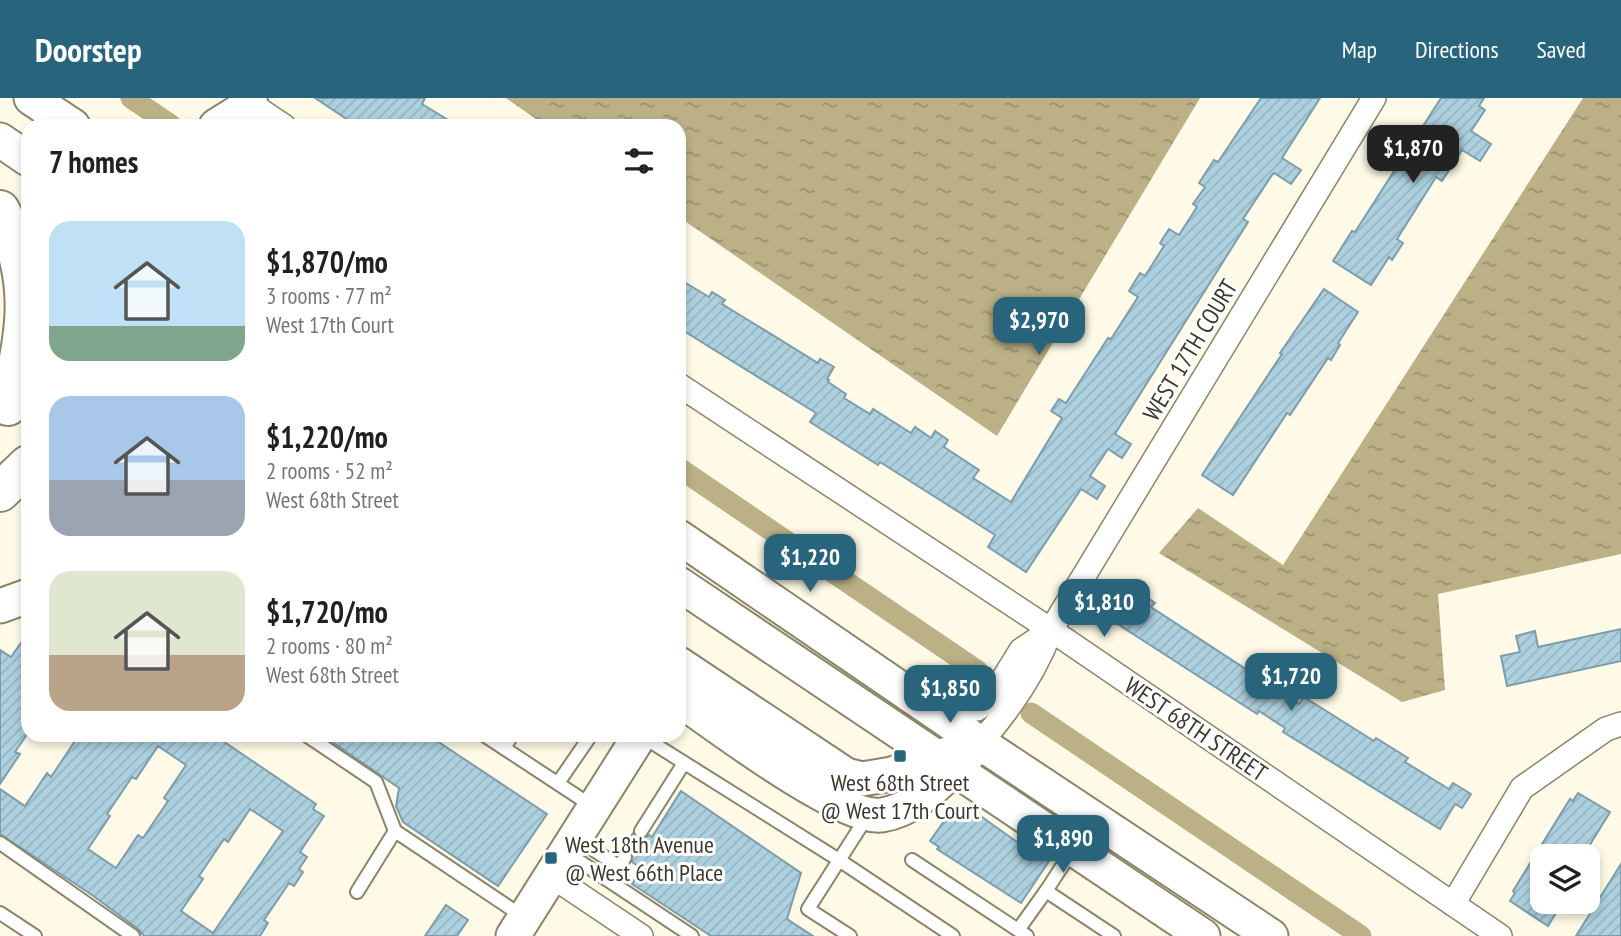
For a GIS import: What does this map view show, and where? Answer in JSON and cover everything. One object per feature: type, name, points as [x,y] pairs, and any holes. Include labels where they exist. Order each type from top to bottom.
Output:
[{"type":"highway","points":[[0,210],[21,266]]},
{"type":"highway","points":[[12,400],[21,360]]},
{"type":"highway","points":[[0,492],[21,472]]},
{"type":"main road","points":[[31,98],[62,119]]},
{"type":"main road","points":[[227,119],[246,107]]},
{"type":"main road","points":[[0,140],[21,154]]},
{"type":"main road","points":[[0,166],[21,180]]},
{"type":"main road","points":[[686,542],[980,743],[1208,925]]},
{"type":"main road","points":[[686,588],[1073,849],[1208,925],[1271,936]]},
{"type":"main road","points":[[686,669],[846,775],[862,779],[945,763],[980,743]]},
{"type":"main road","points":[[686,686],[717,690]]},
{"type":"main road","points":[[686,704],[815,791],[837,803],[875,814],[911,806],[945,763]]},
{"type":"main road","points":[[862,779],[878,765],[884,750],[884,736],[875,716]]},
{"type":"main road","points":[[519,927],[636,742]]},
{"type":"street","name":"WEST 17TH COURT","points":[[980,743],[1002,718],[1039,661],[1051,630],[1374,98]]},
{"type":"street","points":[[246,107],[270,119]]},
{"type":"street","name":"WEST 68TH STREET","points":[[686,390],[1051,630],[1500,936]]},
{"type":"street","name":"WEST 17TH COURT","points":[[911,696],[964,710],[977,709],[990,700],[1021,650],[1051,630]]},
{"type":"street","points":[[1453,904],[1522,788],[1606,729],[1621,724]]},
{"type":"street","points":[[563,855],[641,936]]},
{"type":"lane","points":[[316,742],[376,782],[395,831],[519,927]]},
{"type":"lane","points":[[496,742],[594,807]]},
{"type":"lane","points":[[504,748],[508,742]]},
{"type":"lane","points":[[558,783],[586,742]]},
{"type":"lane","points":[[651,742],[839,860],[953,936]]},
{"type":"lane","points":[[641,831],[684,763]]},
{"type":"lane","points":[[850,936],[808,909],[839,860],[875,814]]},
{"type":"lane","points":[[357,892],[395,831]]},
{"type":"lane","points":[[0,844],[133,936]]},
{"type":"lane","points":[[912,860],[1022,933],[1073,849]]},
{"type":"lane","points":[[563,855],[617,865],[621,864],[625,857]]},
{"type":"lane","points":[[563,855],[692,936]]},
{"type":"lane","points":[[1046,891],[1114,936]]},
{"type":"lane","points":[[0,913],[35,936]]},
{"type":"water","points":[[506,98],[1200,98],[997,436],[686,222],[686,119],[536,119]]},
{"type":"water","points":[[1583,98],[1621,98],[1621,554],[1438,594],[1445,690],[1402,702],[1159,553],[1198,508],[1283,565]]},
{"type":"building","points":[[315,98],[425,98],[422,104],[447,119],[346,119]]},
{"type":"building","points":[[1261,98],[1320,98],[1282,158],[1301,170],[1291,184],[1274,173],[1243,219],[1248,222],[1115,434],[1131,444],[1122,458],[1108,449],[1090,476],[1105,486],[1097,499],[1081,489],[1026,572],[988,547],[995,535],[880,462],[878,465],[810,422],[816,413],[686,332],[686,283],[709,297],[712,292],[725,300],[722,304],[818,363],[820,359],[834,367],[828,382],[846,394],[844,398],[870,414],[873,409],[911,433],[915,427],[931,438],[935,431],[948,440],[944,447],[979,470],[973,478],[1011,502],[1062,418],[1051,411],[1059,399],[1066,403],[1108,338],[1111,339],[1138,297],[1129,291],[1140,273],[1145,276],[1164,246],[1160,243],[1169,229],[1179,235],[1197,207],[1193,204],[1205,187],[1199,183],[1214,160],[1218,162]]},
{"type":"building","points":[[1441,98],[1484,98],[1479,106],[1485,110],[1471,131],[1491,144],[1480,161],[1462,150],[1442,181],[1436,177],[1397,239],[1403,243],[1392,260],[1389,257],[1371,285],[1333,261],[1352,231],[1355,232]]},
{"type":"building","points":[[1324,289],[1358,312],[1338,343],[1340,345],[1331,360],[1328,358],[1290,415],[1287,413],[1233,495],[1202,475]]},
{"type":"building","points":[[1132,588],[1155,603],[1151,607],[1299,704],[1304,697],[1374,741],[1376,738],[1408,758],[1405,762],[1449,789],[1453,783],[1471,794],[1462,808],[1455,804],[1440,829],[1283,732],[1285,728],[1259,711],[1257,714],[1102,614],[1119,589],[1127,595]]},
{"type":"building","points":[[1621,629],[1621,661],[1507,686],[1501,656],[1520,652],[1516,636],[1535,631],[1538,647]]},
{"type":"building","points":[[21,643],[22,742],[15,752],[20,754],[0,784],[0,650],[11,657]]},
{"type":"building","points":[[74,742],[224,742],[316,804],[313,809],[324,816],[300,852],[307,857],[299,869],[303,872],[294,886],[289,883],[264,920],[268,923],[260,936],[144,936],[92,895],[0,834],[0,789],[25,806],[47,773],[51,777]],"holes":[[[158,746],[186,765],[164,798],[168,801],[143,838],[138,835],[116,868],[88,849],[132,777],[136,779]],[[250,809],[283,831],[213,933],[181,911],[203,879],[199,876],[224,839],[228,842]]]},
{"type":"building","points":[[332,742],[439,742],[547,814],[498,886],[403,822],[396,806],[399,788]]},
{"type":"building","points":[[681,791],[801,873],[787,919],[813,936],[711,936],[632,884],[641,868],[632,862],[632,852],[624,848],[633,833],[640,840],[649,835],[652,837]]},
{"type":"building","points":[[1578,793],[1610,812],[1590,844],[1542,844],[1570,799],[1573,801]]},
{"type":"building","points":[[965,805],[1034,854],[1036,852],[1049,861],[1021,903],[937,849],[939,847],[930,841],[949,814],[956,818]]},
{"type":"building","points":[[1530,864],[1530,914],[1555,914],[1548,926],[1510,901],[1515,893],[1513,891]]},
{"type":"building","points":[[1621,864],[1621,936],[1576,936],[1590,914],[1600,914],[1600,898]]},
{"type":"building","points":[[446,905],[468,920],[457,936],[425,936]]},
{"type":"waterway","points":[[131,98],[162,119]]},
{"type":"waterway","points":[[686,473],[978,671]]},
{"type":"waterway","points":[[1031,713],[1361,936]]},
{"type":"place","name":"West 68th Street @ West 17th Court","points":[[900,756]]},
{"type":"place","name":"West 18th Avenue @ West 66th Place","points":[[551,858]]}]
